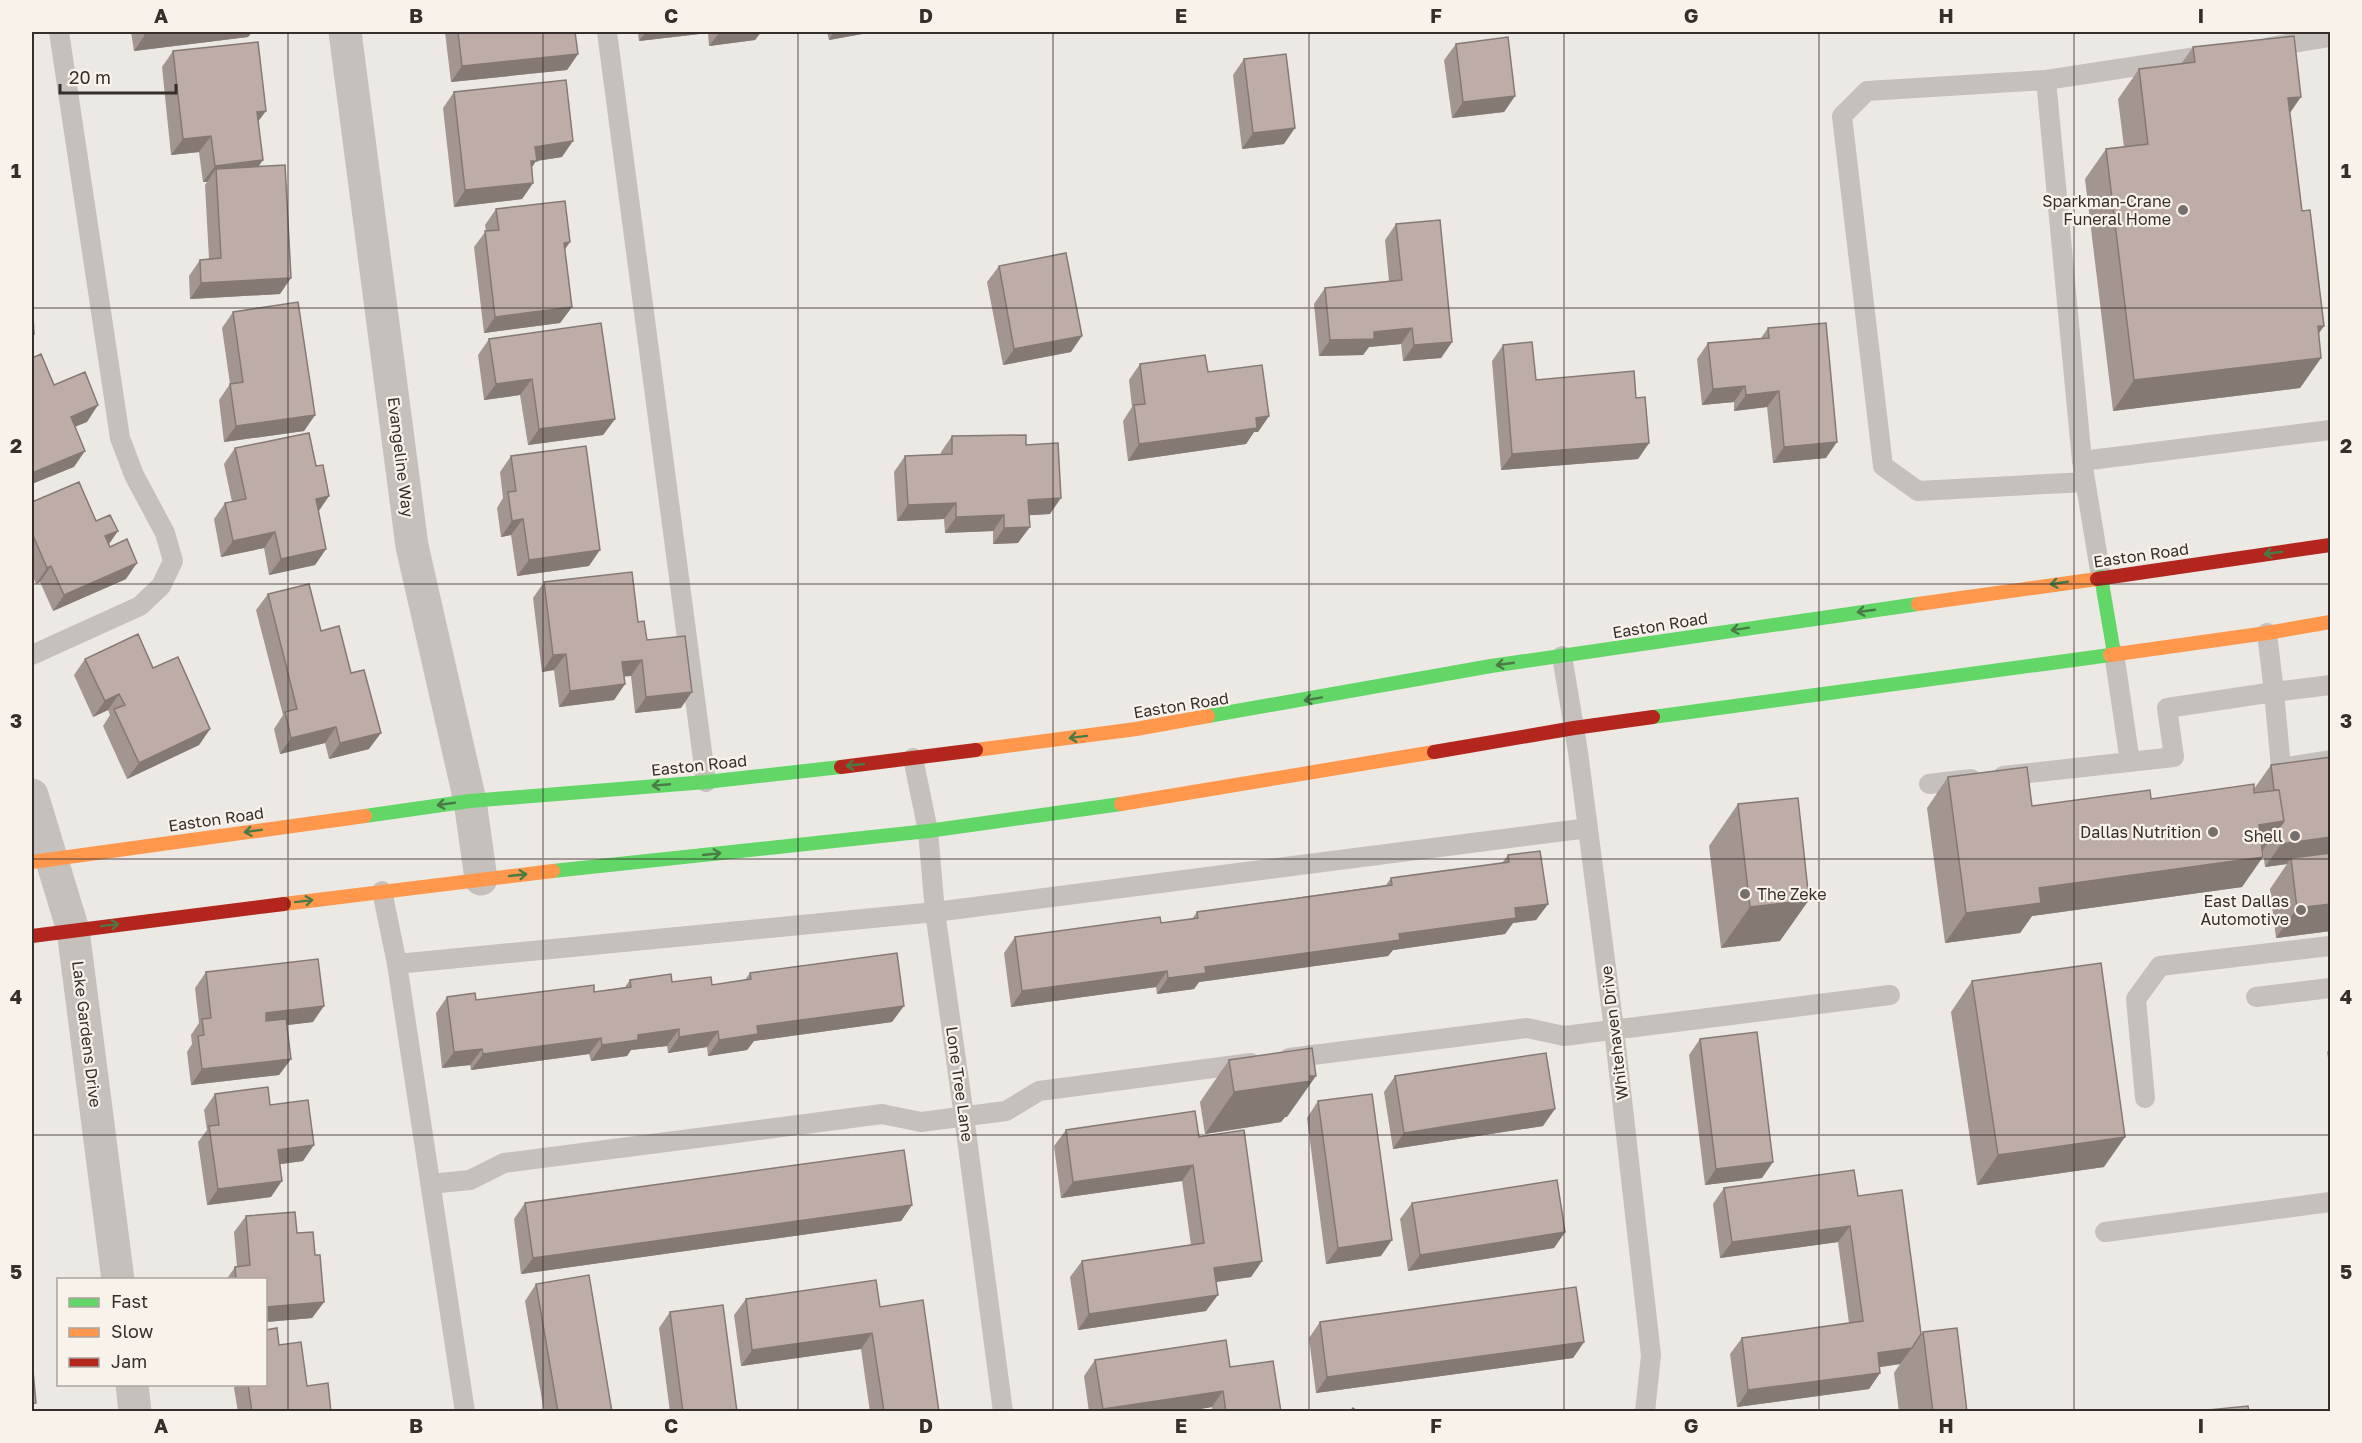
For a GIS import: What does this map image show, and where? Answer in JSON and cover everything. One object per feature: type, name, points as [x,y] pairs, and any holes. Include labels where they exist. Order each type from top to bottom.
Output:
[{"type":"main road","name":"Easton Road","points":[[42,860],[470,801],[706,782],[1136,729],[1491,666],[2331,545]]},
{"type":"main road","points":[[2101,577],[2114,653]]},
{"type":"main road","points":[[32,936],[481,879],[928,831],[1166,798],[1574,728],[2267,633],[2331,622]]},
{"type":"street","name":"Evangeline Way","points":[[345,32],[412,546],[470,801],[481,879]]},
{"type":"street","name":"Lake Gardens Drive","points":[[32,795],[42,860],[73,930],[118,1278]]},
{"type":"street","points":[[132,1386],[135,1412]]},
{"type":"lane","points":[[32,655],[140,606],[161,586],[173,561],[165,533],[134,475],[120,438],[59,32]]},
{"type":"lane","points":[[607,32],[706,782]]},
{"type":"lane","points":[[2256,49],[2331,37]]},
{"type":"lane","points":[[2085,482],[1917,491],[1883,466],[1842,116],[1868,91],[2046,80],[2232,52]]},
{"type":"lane","points":[[2046,80],[2082,461],[2101,577]]},
{"type":"lane","points":[[2082,461],[2331,430]]},
{"type":"lane","points":[[2267,633],[2282,768],[2331,760]]},
{"type":"lane","points":[[2114,653],[2130,762]]},
{"type":"lane","name":"Whitehaven Drive","points":[[1562,656],[1588,828],[1614,1029],[1651,1355],[1645,1412]]},
{"type":"lane","points":[[1929,784],[2174,757],[2168,708],[2331,685]]},
{"type":"lane","name":"Lone Tree Lane","points":[[913,758],[928,831],[935,912],[1003,1412]]},
{"type":"lane","points":[[398,964],[935,912],[1588,828]]},
{"type":"lane","points":[[382,891],[398,964],[465,1412]]},
{"type":"lane","points":[[2145,1098],[2136,999],[2160,966],[2331,946]]},
{"type":"lane","points":[[2256,997],[2331,988]]},
{"type":"lane","points":[[430,1184],[470,1180],[504,1163],[882,1114],[921,1122],[1006,1111],[1040,1091],[1527,1028],[1564,1036],[1674,1024],[1890,995]]},
{"type":"lane","points":[[2105,1232],[2331,1202]]},
{"type":"building","points":[[144,32],[175,32],[145,35]]},
{"type":"building","points":[[458,32],[575,32],[578,54],[462,66]]},
{"type":"building","name":"Sparkman-Crane Funeral Home","points":[[2294,36],[2301,97],[2288,98],[2302,211],[2310,210],[2324,326],[2318,326],[2321,358],[2134,380],[2106,149],[2148,144],[2139,69],[2195,62],[2193,47]]},
{"type":"building","points":[[1508,37],[1515,96],[1463,102],[1456,44]]},
{"type":"building","points":[[258,42],[266,111],[257,112],[263,160],[215,166],[211,136],[183,139],[173,51]]},
{"type":"building","points":[[1286,54],[1295,128],[1253,133],[1244,59]]},
{"type":"building","points":[[566,80],[573,141],[535,147],[537,161],[531,161],[533,183],[465,190],[454,92]]},
{"type":"building","points":[[285,165],[291,278],[201,283],[200,260],[221,258],[216,169]]},
{"type":"building","points":[[565,201],[570,242],[564,243],[572,307],[495,317],[485,231],[499,230],[496,209]]},
{"type":"building","points":[[1440,220],[1452,342],[1414,345],[1412,328],[1374,332],[1374,339],[1330,340],[1325,288],[1402,280],[1396,224]]},
{"type":"building","points":[[1066,253],[1082,336],[1014,349],[999,266]]},
{"type":"building","points":[[32,301],[34,334],[32,334]]},
{"type":"building","points":[[298,302],[315,415],[236,426],[230,384],[243,382],[233,312]]},
{"type":"building","points":[[601,323],[615,419],[539,429],[532,379],[496,384],[489,339]]},
{"type":"building","points":[[1826,323],[1837,442],[1784,447],[1779,391],[1746,395],[1745,386],[1713,389],[1708,343],[1769,338],[1768,328]]},
{"type":"building","points":[[1532,342],[1536,380],[1634,371],[1636,398],[1645,397],[1649,443],[1512,454],[1503,345]]},
{"type":"building","points":[[41,354],[54,385],[85,372],[98,405],[71,417],[85,451],[32,473],[32,358]]},
{"type":"building","points":[[1205,355],[1208,372],[1262,365],[1269,416],[1256,418],[1257,428],[1139,444],[1134,405],[1145,404],[1140,364]]},
{"type":"building","points":[[309,433],[316,466],[323,465],[329,496],[316,499],[326,549],[281,559],[275,532],[233,541],[225,503],[246,499],[235,448]]},
{"type":"building","points":[[1026,435],[1026,445],[1058,443],[1061,498],[1028,500],[1030,527],[1004,528],[1004,515],[956,517],[956,503],[908,505],[905,456],[952,454],[952,436]]},
{"type":"building","points":[[586,446],[600,550],[529,560],[523,519],[512,521],[508,492],[516,491],[511,456]]},
{"type":"building","points":[[79,482],[96,521],[110,515],[118,531],[105,536],[110,547],[127,539],[137,563],[64,595],[51,566],[47,568],[32,533],[32,502]]},
{"type":"building","points":[[632,572],[638,622],[644,621],[647,640],[685,636],[692,692],[646,697],[642,660],[622,662],[625,684],[570,691],[566,654],[553,655],[544,582]]},
{"type":"building","points":[[309,584],[321,631],[339,626],[351,673],[364,670],[381,733],[340,743],[336,727],[291,738],[285,712],[297,709],[268,594]]},
{"type":"building","points":[[138,634],[153,668],[178,657],[210,729],[139,763],[114,709],[125,705],[119,694],[105,701],[85,659]]},
{"type":"building","points":[[2331,757],[2331,837],[2281,844],[2279,828],[2284,821],[2279,790],[2274,790],[2271,765]]},
{"type":"building","points":[[2027,767],[2032,806],[2150,790],[2151,799],[2254,784],[2254,793],[2279,790],[2284,821],[2259,825],[2263,857],[2039,888],[2041,903],[1966,913],[1948,777]]},
{"type":"building","points":[[1798,798],[1809,900],[1750,907],[1738,804]]},
{"type":"building","points":[[1540,851],[1548,904],[1515,908],[1516,918],[1399,934],[1400,940],[1205,967],[1206,973],[1168,978],[1167,971],[1022,991],[1015,937],[1160,917],[1161,923],[1198,918],[1197,912],[1392,885],[1391,878],[1509,862],[1508,855]]},
{"type":"building","points":[[2331,853],[2331,904],[2297,908],[2291,858]]},
{"type":"building","points":[[897,953],[904,1006],[757,1026],[758,1034],[719,1040],[718,1031],[679,1037],[679,1029],[638,1035],[638,1040],[602,1045],[601,1038],[483,1054],[482,1049],[454,1052],[447,997],[475,993],[476,1000],[594,985],[594,992],[631,987],[630,980],[671,974],[672,982],[711,977],[712,985],[751,979],[750,973]]},
{"type":"building","points":[[318,959],[324,1006],[266,1013],[266,1021],[286,1019],[291,1059],[202,1069],[198,1036],[204,1035],[202,1019],[211,1018],[206,972]]},
{"type":"building","points":[[2101,963],[2125,1137],[1998,1155],[1972,981]]},
{"type":"building","points":[[1757,1032],[1773,1162],[1716,1169],[1700,1039]]},
{"type":"building","points":[[1312,1048],[1316,1076],[1310,1076],[1311,1081],[1234,1092],[1229,1060]]},
{"type":"building","points":[[1546,1053],[1555,1109],[1404,1133],[1395,1076]]},
{"type":"building","points":[[268,1087],[270,1105],[308,1100],[314,1145],[278,1150],[282,1181],[218,1189],[209,1126],[219,1125],[215,1094]]},
{"type":"building","points":[[1372,1094],[1392,1240],[1338,1248],[1318,1101]]},
{"type":"building","points":[[1195,1111],[1199,1137],[1244,1130],[1262,1261],[1214,1268],[1218,1295],[1089,1314],[1082,1261],[1204,1243],[1193,1165],[1073,1182],[1066,1130]]},
{"type":"building","points":[[904,1150],[912,1205],[533,1258],[525,1203]]},
{"type":"building","points":[[1854,1170],[1858,1196],[1902,1190],[1921,1334],[1912,1348],[1878,1353],[1880,1373],[1748,1390],[1742,1338],[1863,1321],[1850,1226],[1732,1242],[1724,1188]]},
{"type":"building","points":[[1557,1180],[1565,1232],[1420,1255],[1412,1203]]},
{"type":"building","points":[[295,1212],[297,1233],[313,1232],[315,1255],[320,1255],[324,1302],[267,1307],[267,1278],[236,1278],[235,1267],[250,1265],[246,1216]]},
{"type":"building","points":[[589,1275],[612,1412],[558,1412],[536,1284]]},
{"type":"building","points":[[876,1280],[880,1307],[923,1300],[939,1412],[881,1412],[884,1411],[872,1333],[752,1350],[746,1299]]},
{"type":"building","points":[[1576,1287],[1584,1342],[1327,1377],[1320,1322]]},
{"type":"building","points":[[723,1305],[737,1412],[683,1412],[670,1312]]},
{"type":"building","points":[[277,1328],[279,1345],[301,1342],[307,1386],[328,1383],[331,1412],[252,1412],[248,1386],[267,1386],[267,1330]]},
{"type":"building","points":[[1957,1328],[1967,1412],[1933,1412],[1923,1332]]},
{"type":"building","points":[[1226,1340],[1230,1367],[1273,1361],[1281,1412],[1226,1412],[1223,1391],[1103,1409],[1095,1360]]},
{"type":"building","points":[[32,1360],[36,1403],[32,1404]]},
{"type":"building","points":[[2248,1406],[2249,1412],[2188,1412]]},
{"type":"traffic: fast","points":[[2101,577],[2114,653]]},
{"type":"traffic: fast","points":[[1208,716],[1491,666],[1918,604]]},
{"type":"traffic: fast","points":[[1653,717],[2110,655]]},
{"type":"traffic: fast","points":[[365,816],[470,801],[706,782],[841,767]]},
{"type":"traffic: fast","points":[[553,871],[928,831],[1121,804]]},
{"type":"traffic: slow","points":[[1918,604],[2097,579]]},
{"type":"traffic: slow","points":[[2110,655],[2330,622]]},
{"type":"traffic: slow","points":[[976,750],[1136,729],[1208,716]]},
{"type":"traffic: slow","points":[[1121,804],[1434,752]]},
{"type":"traffic: slow","points":[[32,862],[365,816]]},
{"type":"traffic: slow","points":[[284,904],[553,871]]},
{"type":"traffic: jam","points":[[2097,579],[2330,545]]},
{"type":"traffic: jam","points":[[1434,752],[1653,717]]},
{"type":"traffic: jam","points":[[841,767],[976,750]]},
{"type":"traffic: jam","points":[[32,936],[284,904]]},
{"type":"place","name":"Sparkman-Crane Funeral Home","points":[[2183,210]]},
{"type":"place","name":"Dallas Nutrition","points":[[2213,832]]},
{"type":"place","name":"Shell","points":[[2295,836]]},
{"type":"place","name":"The Zeke","points":[[1745,894]]},
{"type":"place","name":"East Dallas Automotive","points":[[2301,910]]}]
